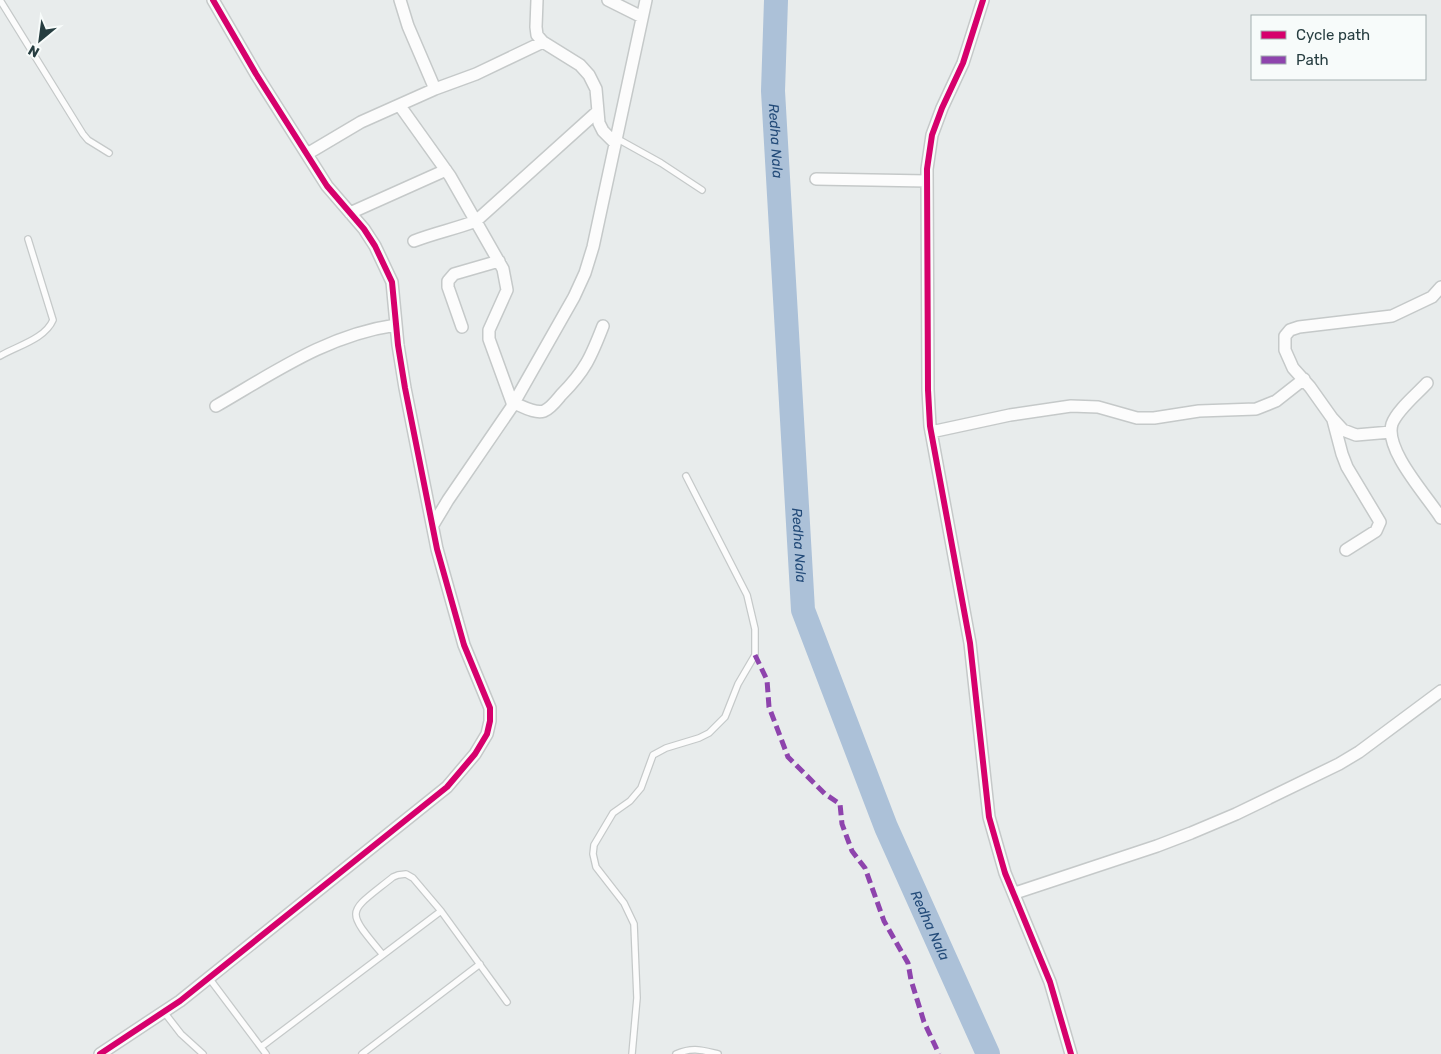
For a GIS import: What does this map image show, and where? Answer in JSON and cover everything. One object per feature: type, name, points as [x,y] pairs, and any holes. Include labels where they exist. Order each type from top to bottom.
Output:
[{"type":"street","points":[[100,1054],[163,1012],[209,978],[447,787],[475,754],[487,734],[490,721],[490,708],[464,644],[437,549],[405,388],[392,282],[376,246],[327,186],[256,74],[213,0]]},
{"type":"street","points":[[400,0],[408,26],[436,89]]},
{"type":"street","points":[[538,0],[536,27],[538,35],[543,42],[580,65],[589,75],[596,89],[599,123],[603,131],[616,141]]},
{"type":"street","points":[[608,0],[642,17]]},
{"type":"street","points":[[433,525],[514,404],[574,297],[585,272],[593,247],[646,0]]},
{"type":"street","points":[[983,0],[963,63],[932,135],[928,159],[928,390],[931,432],[970,643],[989,818],[1005,872],[1050,982],[1071,1054]]},
{"type":"street","points":[[307,154],[361,122],[436,89],[476,74],[543,42]]},
{"type":"street","points":[[400,106],[446,170],[503,269],[507,290],[489,330],[489,339],[514,404]]},
{"type":"street","points":[[414,241],[454,230],[476,221],[598,111]]},
{"type":"street","points":[[350,213],[446,170]]},
{"type":"street","points":[[816,180],[927,181]]},
{"type":"street","points":[[462,327],[448,287],[448,281],[454,274],[499,261]]},
{"type":"street","points":[[1391,432],[1356,435],[1344,430],[1332,418],[1304,379],[1293,368],[1285,350],[1284,336],[1290,330],[1308,326],[1392,316],[1432,298],[1441,287]]},
{"type":"street","points":[[216,406],[310,352],[352,334],[396,325]]},
{"type":"street","points":[[514,404],[538,411],[543,411],[551,406],[588,364],[603,326]]},
{"type":"street","points":[[931,432],[1010,415],[1071,406],[1098,407],[1136,418],[1154,418],[1199,411],[1256,409],[1276,401],[1304,379]]},
{"type":"street","points":[[1427,383],[1397,415],[1391,432],[1394,444],[1405,468],[1441,518]]},
{"type":"street","points":[[1332,418],[1347,467],[1380,522],[1376,531],[1346,550]]},
{"type":"street","points":[[1015,893],[1166,843],[1236,814],[1339,764],[1359,752],[1441,692]]},
{"type":"lane","points":[[0,0],[83,134],[88,140],[109,152]]},
{"type":"lane","points":[[616,141],[661,163],[702,190]]},
{"type":"lane","points":[[0,356],[41,335],[53,320],[28,239]]},
{"type":"lane","points":[[632,1054],[637,998],[634,924],[624,904],[596,867],[592,854],[594,845],[613,812],[630,801],[640,788],[654,756],[666,748],[709,733],[725,717],[738,684],[755,655],[755,630],[747,595],[686,476]]},
{"type":"lane","points":[[383,955],[358,926],[354,912],[358,905],[393,877],[406,874],[413,878],[442,911],[508,1002]]},
{"type":"lane","points":[[261,1047],[442,911]]},
{"type":"lane","points":[[362,1054],[480,964]]},
{"type":"lane","points":[[209,978],[266,1054]]},
{"type":"lane","points":[[163,1012],[181,1034],[203,1054]]},
{"type":"lane","points":[[676,1054],[697,1048],[718,1054]]},
{"type":"waterway","name":"Redha Nala","points":[[776,0],[773,91],[803,610],[886,827],[988,1054]]},
{"type":"marked path","points":[[755,655],[767,680],[769,707],[788,757],[825,794],[840,804],[842,824],[852,851],[865,868],[884,921],[908,963],[911,980],[924,1022],[939,1054]]},
{"type":"cycle path","points":[[100,1054],[180,1001],[447,787],[475,754],[487,734],[490,721],[490,708],[464,645],[437,549],[405,388],[398,345],[392,282],[375,246],[364,229],[327,186],[256,74],[213,0]]},
{"type":"cycle path","points":[[983,0],[963,63],[932,135],[927,169],[928,390],[930,426],[970,643],[989,817],[1005,873],[1050,982],[1071,1054]]}]
